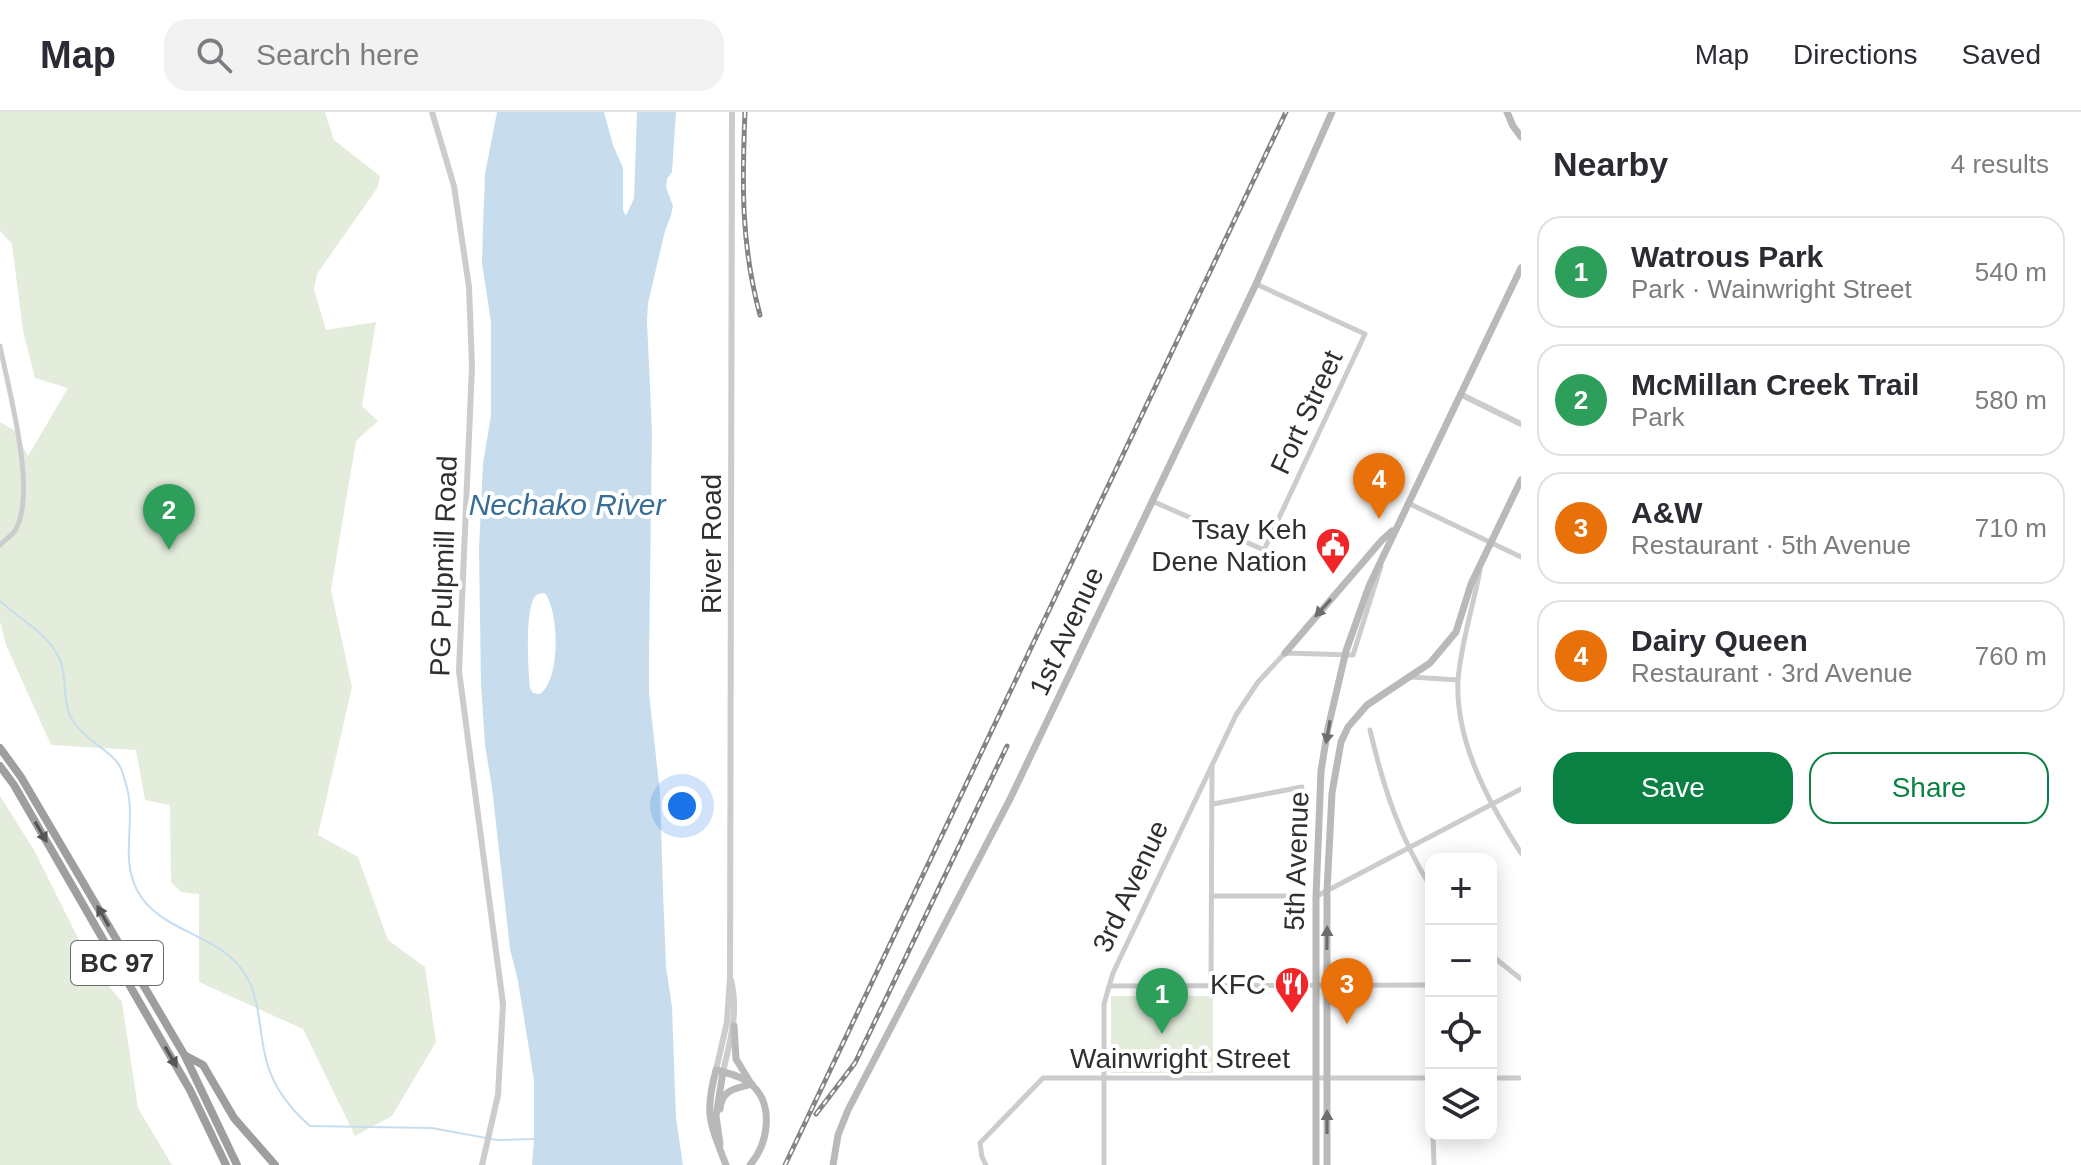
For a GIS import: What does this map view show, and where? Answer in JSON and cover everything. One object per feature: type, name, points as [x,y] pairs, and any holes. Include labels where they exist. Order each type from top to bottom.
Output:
[{"type":"highway","name":"BC 97","points":[[0,748],[21,777],[185,1056],[237,1165]]},
{"type":"highway","name":"BC 97","points":[[0,766],[14,785],[190,1090],[226,1165]]},
{"type":"highway","points":[[185,1056],[203,1065],[234,1118],[275,1165]]},
{"type":"main road","name":"1st Avenue","points":[[833,1165],[838,1135],[848,1110],[1010,799],[1256,284],[1332,112]]},
{"type":"main road","points":[[1507,112],[1521,137]]},
{"type":"main road","points":[[1285,653],[1394,530],[1518,280],[1521,268]]},
{"type":"main road","points":[[1412,677],[1430,663],[1456,632],[1480,565],[1521,480]]},
{"type":"main road","name":"5th Avenue","points":[[1316,1165],[1316,897],[1321,771],[1345,656],[1362,603],[1394,530]]},
{"type":"main road","name":"5th Avenue","points":[[1327,1165],[1327,891],[1332,793],[1341,742],[1348,727],[1382,693],[1412,677]]},
{"type":"main road","points":[[734,1026],[736,1059],[760,1095],[767,1119],[761,1149],[750,1165]]},
{"type":"main road","points":[[719,1071],[752,1084]]},
{"type":"main road","name":"River Road","points":[[719,1071],[716,1102],[722,1155]]},
{"type":"main road","name":"River Road","points":[[719,1071],[710,1092],[709,1116],[711,1132],[726,1165]]},
{"type":"main road","points":[[718,1131],[723,1095],[752,1084]]},
{"type":"street","name":"PG Pulpmill Road","points":[[432,112],[454,186],[469,287],[472,366],[459,671],[503,1004],[502,1060],[492,1126],[482,1165]]},
{"type":"street","name":"River Road","points":[[719,1071],[730,977],[732,112]]},
{"type":"street","name":"Fort Street","points":[[1152,501],[1264,550],[1365,334],[1256,284]]},
{"type":"street","points":[[0,346],[23,466],[22,509],[14,532],[0,545]]},
{"type":"street","points":[[1460,394],[1521,424]]},
{"type":"street","points":[[1407,503],[1521,557]]},
{"type":"street","points":[[1480,565],[1458,680],[1465,736],[1490,805],[1521,853]]},
{"type":"street","points":[[1285,653],[1345,656]]},
{"type":"street","name":"3rd Avenue","points":[[1104,1165],[1104,1004],[1113,973],[1212,763],[1246,699],[1285,653]]},
{"type":"street","points":[[1412,677],[1458,680]]},
{"type":"street","points":[[1370,730],[1381,777],[1399,827],[1425,876]]},
{"type":"street","points":[[1211,986],[1212,763]]},
{"type":"street","points":[[1213,804],[1302,787]]},
{"type":"street","points":[[1316,897],[1521,789]]},
{"type":"street","points":[[1213,896],[1291,896]]},
{"type":"street","points":[[1497,960],[1521,979]]},
{"type":"street","name":"River Road","points":[[719,1071],[734,1026],[734,993],[730,977]]},
{"type":"street","points":[[1109,986],[1425,985]]},
{"type":"street","name":"Wainwright Street","points":[[986,1165],[980,1143],[1043,1078],[1425,1078]]},
{"type":"street","points":[[1497,1078],[1521,1078]]},
{"type":"street","points":[[1433,1141],[1434,1165]]},
{"type":"green space","points":[[0,112],[325,112],[334,140],[380,176],[378,187],[317,274],[314,289],[326,330],[376,322],[362,406],[378,421],[356,441],[331,590],[352,687],[318,835],[358,857],[388,940],[425,967],[436,1042],[392,1116],[355,1136],[303,1029],[199,982],[199,894],[181,892],[171,882],[170,805],[145,800],[136,750],[51,745],[6,645],[0,622],[0,422],[14,430],[28,456],[68,388],[35,378],[23,331],[12,244],[0,231]]},
{"type":"green space","points":[[0,796],[34,850],[92,966],[122,1002],[138,1108],[172,1165],[0,1165]]},
{"type":"green space","points":[[1111,996],[1213,996],[1213,1073],[1111,1073]]},
{"type":"water","name":"Nechako River","points":[[497,112],[604,112],[623,168],[623,210],[626,216],[634,198],[637,112],[676,112],[672,172],[666,187],[673,206],[648,303],[647,321],[652,431],[649,693],[660,793],[666,967],[672,1007],[676,1118],[683,1165],[532,1165],[534,1080],[510,949],[485,745],[481,684],[479,549],[483,464],[491,415],[491,322],[482,263],[485,174]],"holes":[[[545,593],[550,602],[555,629],[555,660],[547,686],[540,694],[533,693],[528,655],[531,606],[535,596],[540,594]]]},
{"type":"waterway","points":[[0,601],[52,646],[62,666],[66,703],[71,717],[80,730],[116,760],[120,767],[129,801],[130,865],[137,890],[160,916],[221,950],[245,974],[256,1001],[270,1072],[280,1092],[302,1118],[310,1126],[432,1128],[497,1140],[534,1139]]},
{"type":"railway","points":[[745,112],[744,214],[749,264],[760,315]]},
{"type":"railway","points":[[785,1165],[1286,112]]},
{"type":"railway","points":[[816,1114],[855,1063],[1007,746]]},
{"type":"place","name":"Dairy Queen","points":[[1379,519]]},
{"type":"place","name":"McMillan Creek Trail","points":[[169,550]]},
{"type":"place","name":"Tsay Keh Dene Nation","points":[[1333,576]]},
{"type":"place","name":"KFC","points":[[1292,1015]]},
{"type":"place","name":"A&W","points":[[1347,1024]]},
{"type":"place","name":"Watrous Park","points":[[1162,1034]]}]
